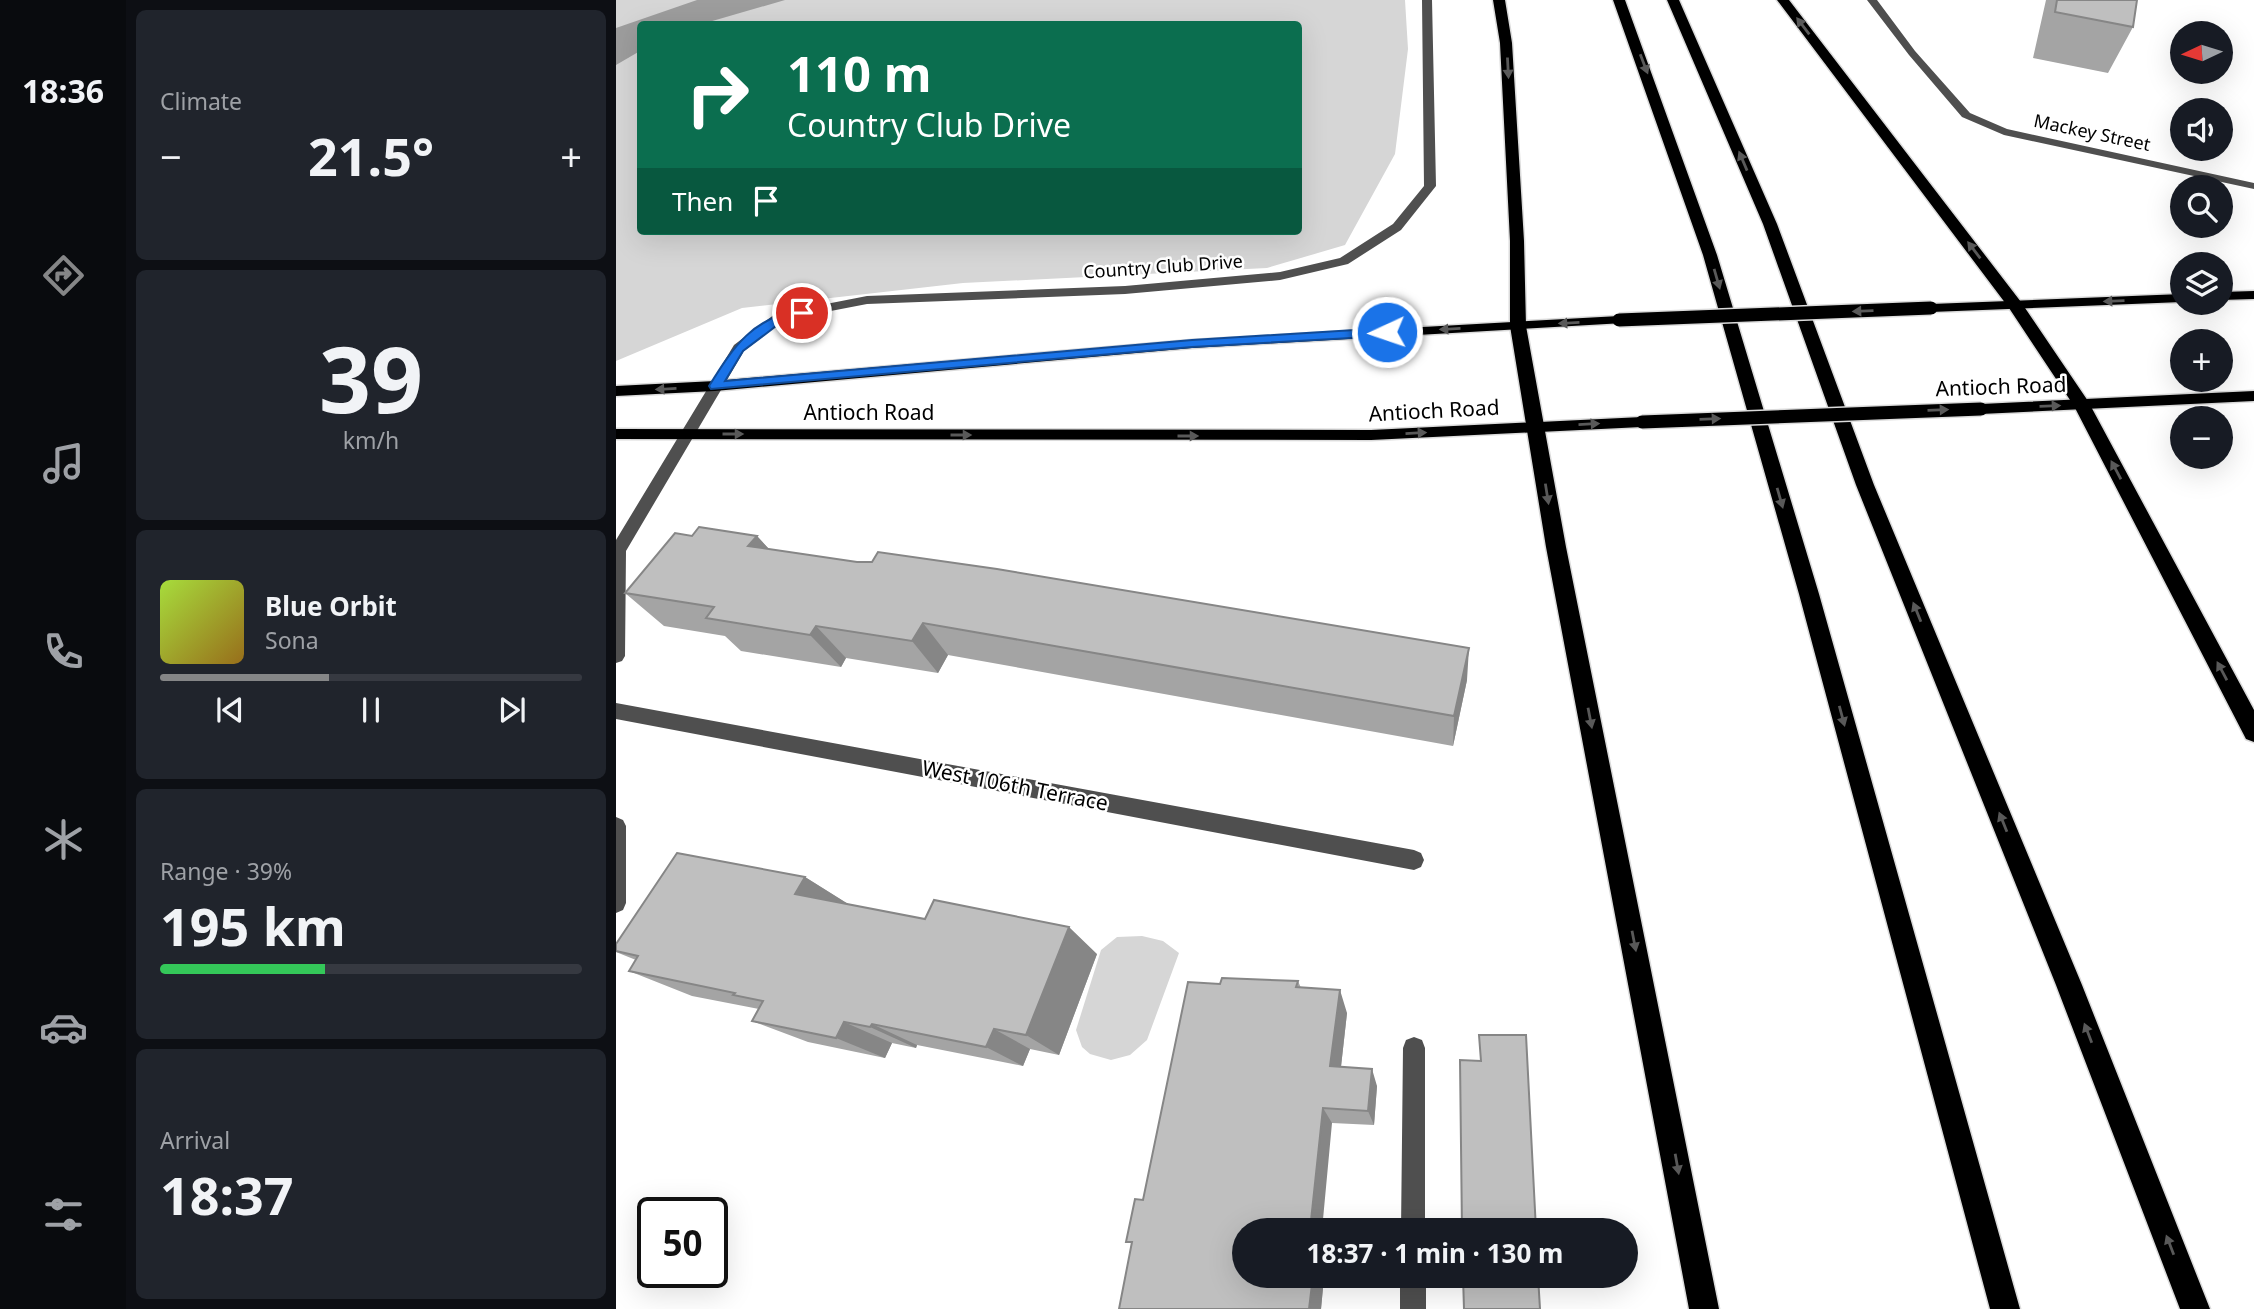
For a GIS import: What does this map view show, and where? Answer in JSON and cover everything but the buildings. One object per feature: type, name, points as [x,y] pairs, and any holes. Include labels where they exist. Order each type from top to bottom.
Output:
[{"type":"highway","points":[[1499,0],[1506,43],[1517,241],[1518,326],[1558,561],[1665,1096],[1704,1309]]},
{"type":"highway","points":[[1619,0],[1646,70],[1717,281],[1809,594],[2005,1309]]},
{"type":"highway","points":[[1673,0],[1770,224],[1865,485],[2069,985],[2195,1309]]},
{"type":"highway","points":[[1783,0],[2015,305],[2082,405],[2254,732]]},
{"type":"main road","points":[[2233,296],[2254,295]]},
{"type":"main road","name":"Antioch Road","points":[[616,391],[715,386],[1192,344],[1619,320],[2170,299]]},
{"type":"main road","name":"Antioch Road","points":[[616,434],[1358,436],[2254,396]]},
{"type":"street","name":"Country Club Drive","points":[[715,386],[739,348],[780,317],[867,300],[1125,289],[1280,276],[1344,261],[1397,227],[1430,186],[1427,0]]},
{"type":"street","name":"Mackey Street","points":[[1872,0],[1912,53],[1966,115],[2004,132],[2254,186]]},
{"type":"street","points":[[616,656],[618,551],[715,386]]},
{"type":"street","name":"West 106th Terrace","points":[[616,711],[1413,860]]},
{"type":"street","points":[[616,826],[616,903]]},
{"type":"street","points":[[1413,1218],[1414,1048]]},
{"type":"street","points":[[1413,1288],[1413,1309]]},
{"type":"shaded area","points":[[616,0],[1405,0],[1408,49],[1395,154],[1345,245],[1267,268],[963,283],[742,308],[616,361]]},
{"type":"shaded area","points":[[697,0],[785,0],[712,21],[637,21],[637,53],[616,65],[616,28]]},
{"type":"shaded area","points":[[1142,936],[1163,941],[1179,953],[1147,1040],[1130,1055],[1111,1060],[1090,1054],[1082,1047],[1076,1030],[1101,950],[1117,937]]},
{"type":"route","points":[[802,313],[780,317],[739,348],[715,386],[1192,344],[1387,332]]}]
